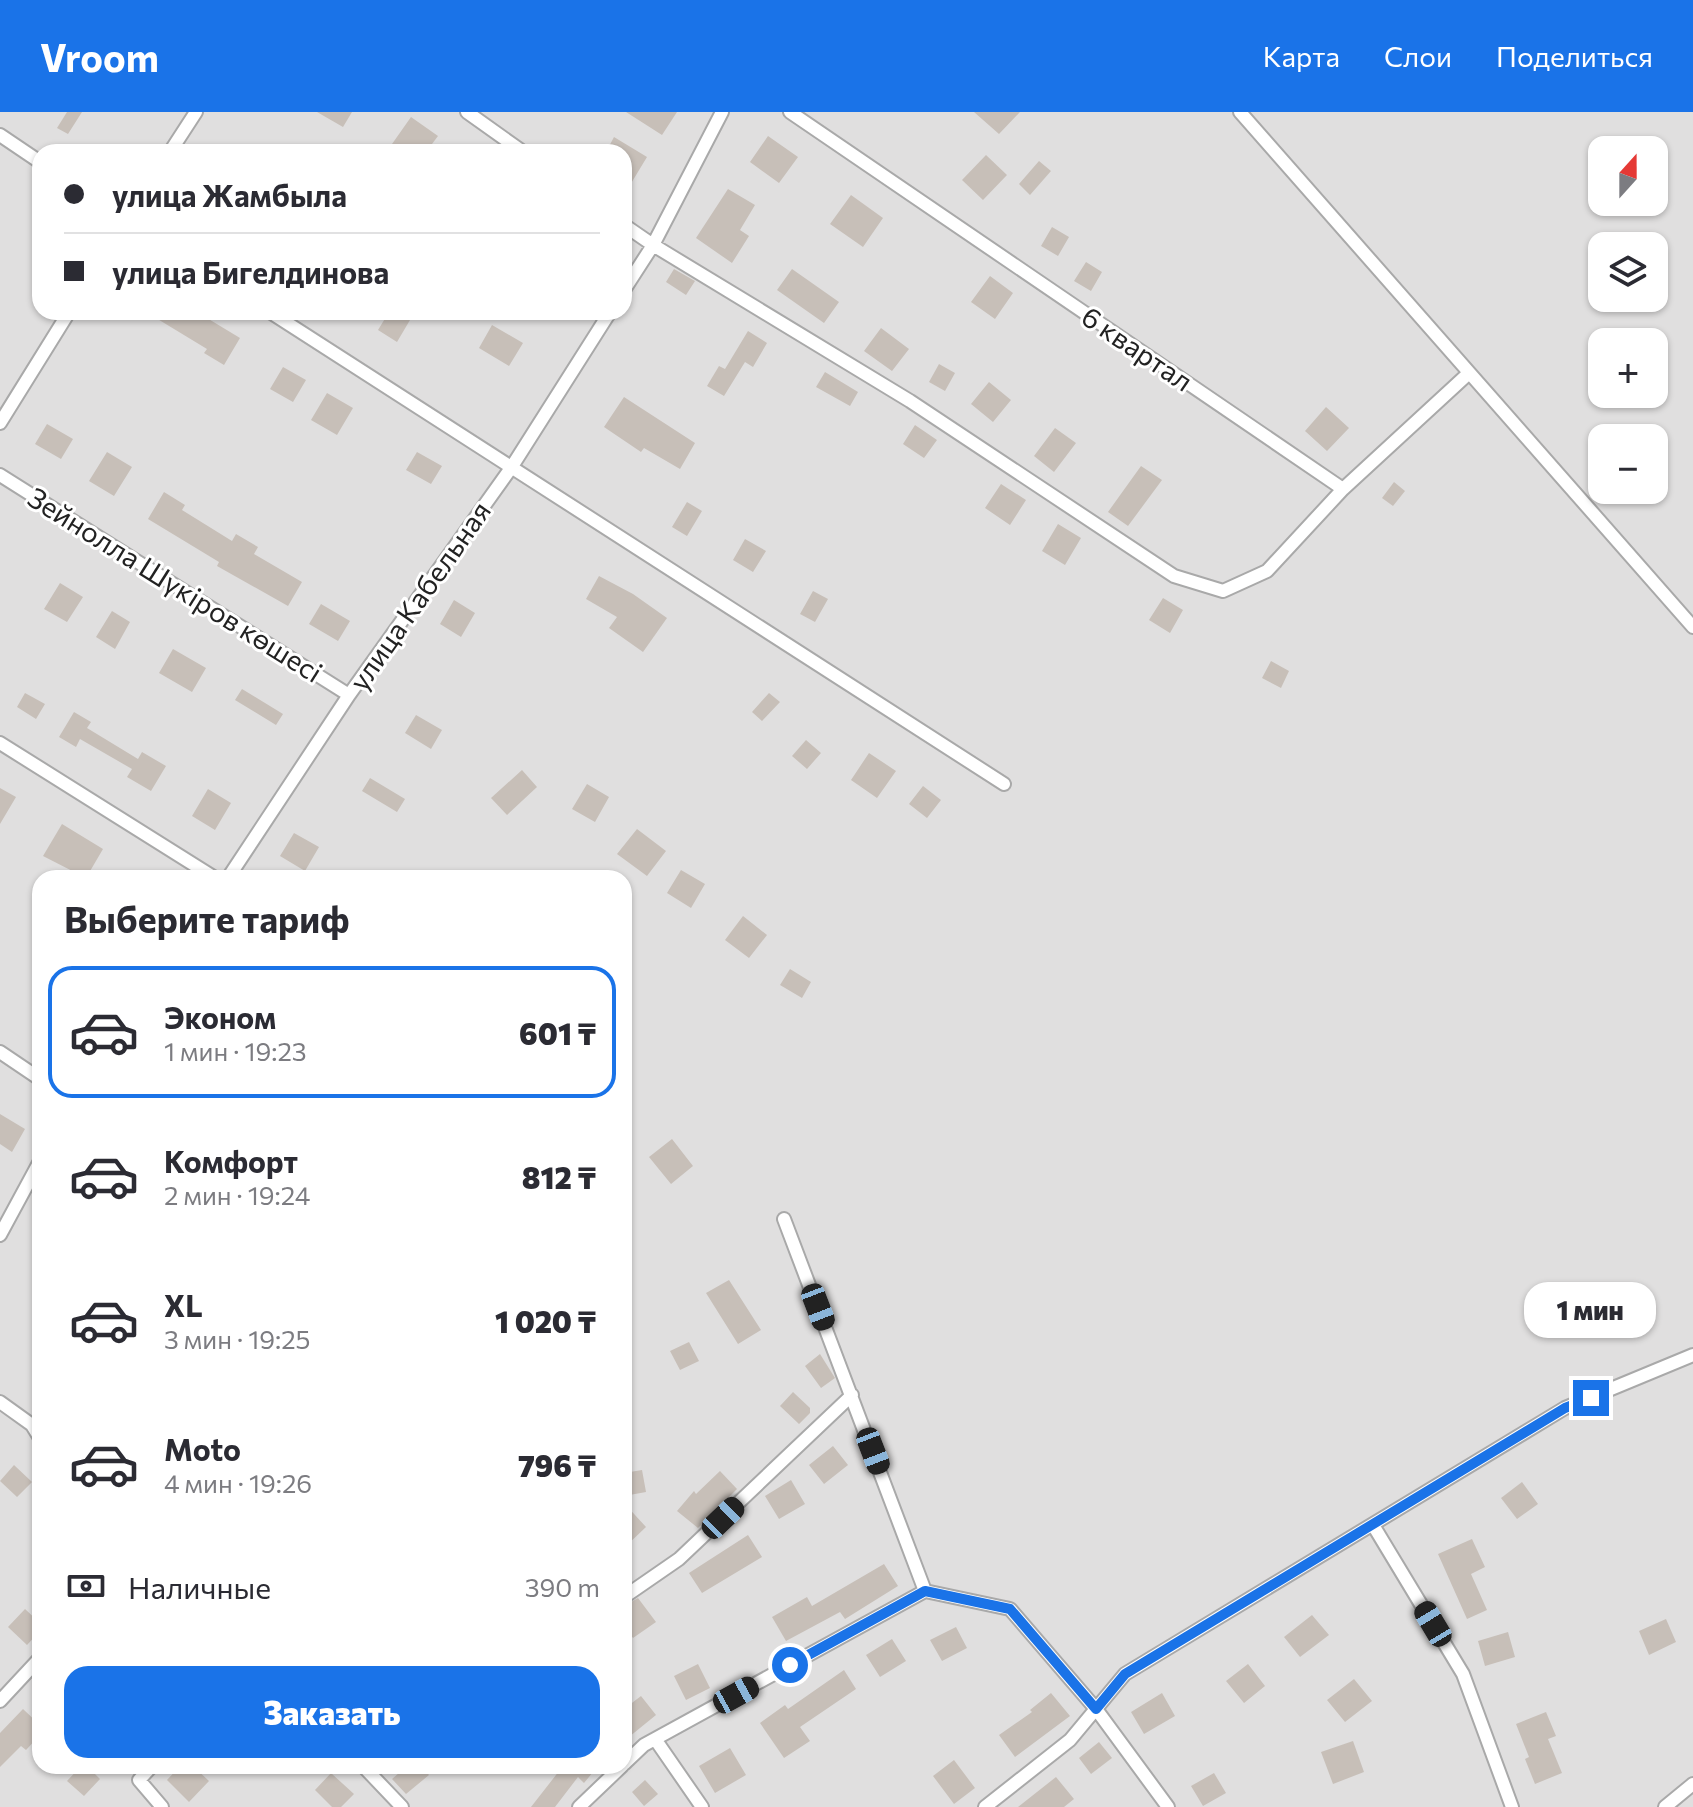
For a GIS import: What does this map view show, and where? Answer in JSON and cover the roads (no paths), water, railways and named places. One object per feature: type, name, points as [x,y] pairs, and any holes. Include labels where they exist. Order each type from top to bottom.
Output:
[{"type":"street","points":[[175,144],[196,112]]},
{"type":"street","points":[[467,112],[512,144]]},
{"type":"street","points":[[632,278],[653,245],[722,112]]},
{"type":"street","name":"6 квартал","points":[[790,112],[1343,489]]},
{"type":"street","points":[[1240,112],[1693,627]]},
{"type":"street","points":[[0,135],[32,157]]},
{"type":"street","points":[[632,231],[910,401],[1174,576],[1223,591],[1267,571],[1343,489],[1469,373]]},
{"type":"street","points":[[0,423],[64,320]]},
{"type":"street","points":[[282,320],[1004,784]]},
{"type":"street","name":"улица Кабельная","points":[[233,870],[349,695],[511,468],[605,320]]},
{"type":"street","name":"Зейнолла Шүкіров көшесі","points":[[0,475],[349,695]]},
{"type":"street","points":[[0,743],[202,870]]},
{"type":"street","points":[[0,1052],[32,1074]]},
{"type":"street","points":[[0,1235],[32,1176]]},
{"type":"street","points":[[784,1219],[925,1591]]},
{"type":"street","points":[[985,1807],[1070,1740],[1125,1674],[1565,1408],[1693,1355]]},
{"type":"street","points":[[632,1591],[679,1559],[852,1395]]},
{"type":"street","points":[[0,1402],[32,1425]]},
{"type":"street","points":[[1373,1525],[1463,1674],[1512,1807]]},
{"type":"street","points":[[632,1756],[644,1745],[925,1591],[1010,1609],[1096,1709],[1168,1807]]},
{"type":"street","points":[[0,1701],[32,1667]]},
{"type":"street","points":[[655,1739],[702,1807]]},
{"type":"street","points":[[145,1774],[139,1780],[162,1807]]},
{"type":"street","points":[[371,1774],[402,1807]]},
{"type":"street","points":[[579,1807],[614,1774]]},
{"type":"street","points":[[1665,1807],[1693,1784]]}]
